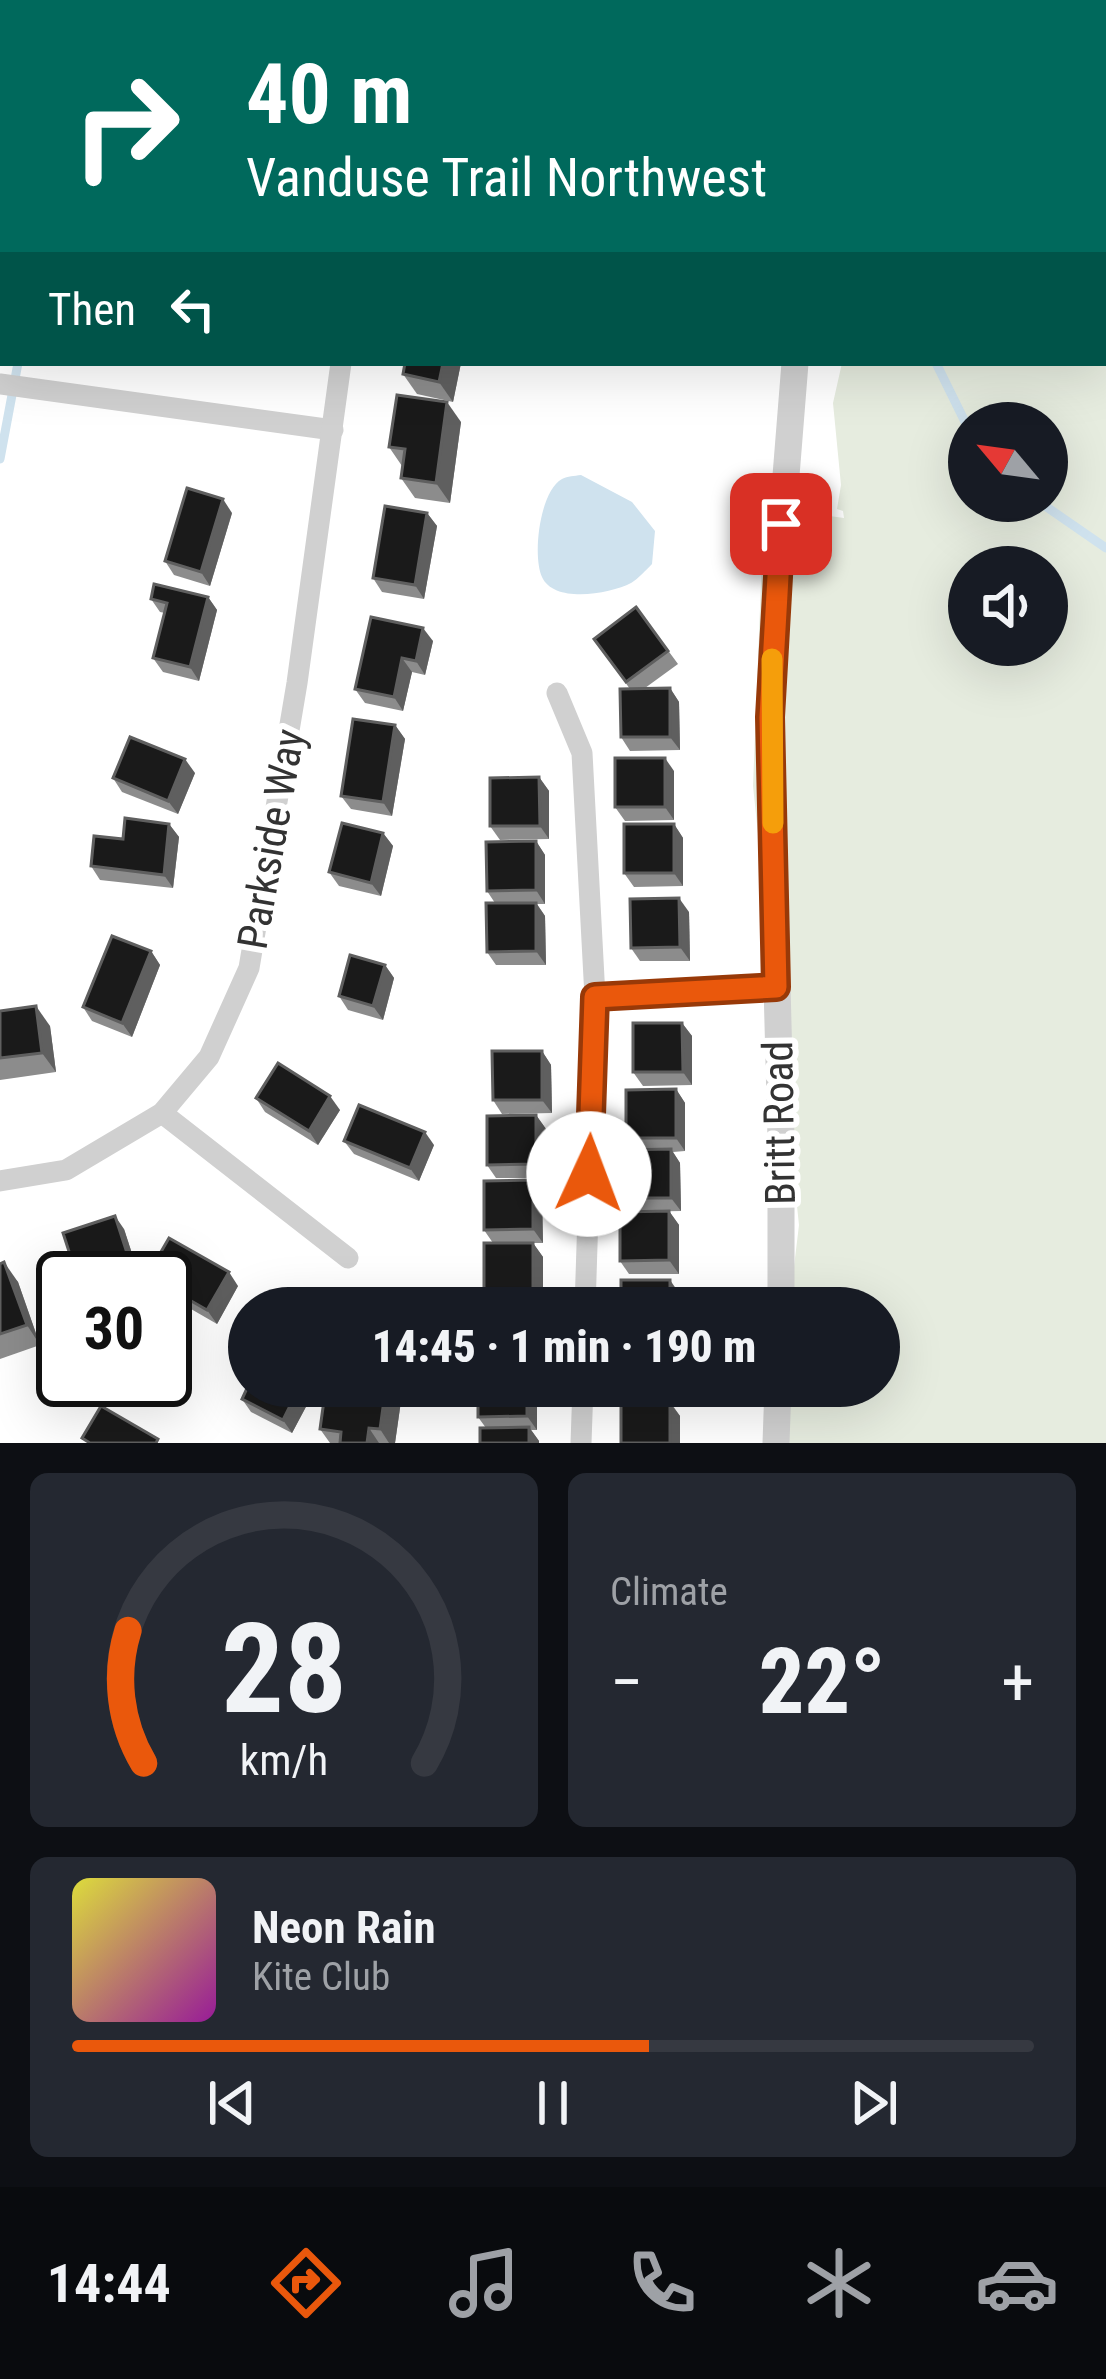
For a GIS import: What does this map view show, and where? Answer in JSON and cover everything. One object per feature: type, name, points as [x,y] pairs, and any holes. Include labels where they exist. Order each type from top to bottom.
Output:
[{"type":"street","name":"Parkside Way","points":[[0,1181],[66,1170],[162,1113],[209,1057],[249,968],[297,683],[341,366]]},
{"type":"street","name":"Britt Road","points":[[781,1287],[772,651],[795,366]]},
{"type":"street","points":[[0,384],[333,430]]},
{"type":"street","points":[[556,693],[582,753],[595,997],[586,1287]]},
{"type":"street","points":[[595,997],[776,987]]},
{"type":"street","points":[[162,1113],[348,1258]]},
{"type":"street","points":[[581,1443],[582,1407]]},
{"type":"street","points":[[776,1443],[777,1407]]},
{"type":"shaded area","points":[[841,366],[1106,366],[1106,1443],[772,1443],[776,1407],[900,1407],[900,1287],[792,1287],[799,1225],[753,786],[764,507],[844,518],[837,509],[841,485],[833,403]]},
{"type":"water","points":[[581,475],[632,502],[655,531],[652,564],[622,587],[570,594],[548,585],[542,577],[540,524],[554,486]]},
{"type":"building","points":[[404,366],[442,366],[439,382],[403,374]]},
{"type":"building","points":[[397,395],[447,402],[436,483],[401,478],[405,449],[389,447]]},
{"type":"building","points":[[187,488],[223,499],[201,572],[165,561]]},
{"type":"building","points":[[385,506],[427,513],[415,585],[373,578]]},
{"type":"building","points":[[154,584],[208,597],[190,667],[153,658],[167,603],[151,599]]},
{"type":"building","points":[[636,607],[668,651],[626,682],[594,639]]},
{"type":"building","points":[[371,617],[423,628],[416,661],[402,658],[394,697],[355,689]]},
{"type":"building","points":[[670,688],[670,737],[621,737],[620,689]]},
{"type":"building","points":[[353,719],[395,725],[383,802],[341,796]]},
{"type":"building","points":[[130,737],[185,759],[168,801],[113,778]]},
{"type":"building","points":[[615,758],[665,758],[665,807],[615,807]]},
{"type":"building","points":[[539,777],[540,826],[490,826],[490,778]]},
{"type":"building","points":[[125,818],[169,824],[164,875],[91,866],[94,836],[123,839]]},
{"type":"building","points":[[342,823],[383,833],[371,883],[329,872]]},
{"type":"building","points":[[624,824],[674,824],[674,873],[624,873]]},
{"type":"building","points":[[536,841],[536,890],[487,891],[486,842]]},
{"type":"building","points":[[679,898],[680,947],[631,948],[630,899]]},
{"type":"building","points":[[486,903],[536,903],[536,951],[487,952]]},
{"type":"building","points":[[112,936],[151,951],[122,1023],[83,1007]]},
{"type":"building","points":[[350,955],[385,965],[373,1006],[339,996]]},
{"type":"building","points":[[36,1006],[42,1053],[0,1058],[0,1011]]},
{"type":"building","points":[[633,1023],[682,1023],[683,1072],[633,1072]]},
{"type":"building","points":[[492,1051],[542,1051],[542,1100],[493,1100]]},
{"type":"building","points":[[278,1063],[330,1096],[309,1131],[256,1098]]},
{"type":"building","points":[[676,1089],[676,1138],[626,1138],[626,1090]]},
{"type":"building","points":[[359,1105],[425,1132],[410,1168],[344,1141]]},
{"type":"building","points":[[536,1115],[536,1164],[487,1165],[487,1116]]},
{"type":"building","points":[[671,1149],[671,1198],[622,1198],[621,1150]]},
{"type":"building","points":[[533,1180],[533,1229],[484,1230],[484,1181]]},
{"type":"building","points":[[669,1211],[669,1260],[620,1261],[620,1212]]},
{"type":"building","points":[[115,1216],[126,1251],[69,1251],[63,1233]]},
{"type":"building","points":[[169,1238],[192,1251],[161,1251]]},
{"type":"building","points":[[484,1243],[533,1243],[533,1287],[484,1287]]},
{"type":"building","points":[[192,1251],[229,1272],[207,1310],[192,1301]]},
{"type":"building","points":[[4,1262],[27,1325],[0,1334],[0,1264]]},
{"type":"building","points":[[621,1280],[670,1280],[670,1287],[621,1287]]},
{"type":"building","points":[[103,1407],[158,1439],[156,1443],[90,1443],[82,1438]]},
{"type":"building","points":[[258,1407],[290,1407],[283,1420]]},
{"type":"building","points":[[323,1407],[383,1407],[380,1429],[369,1428],[367,1443],[340,1443],[341,1432],[320,1429]]},
{"type":"building","points":[[478,1407],[527,1407],[527,1416],[478,1417]]},
{"type":"building","points":[[621,1407],[670,1407],[670,1443],[621,1443]]},
{"type":"building","points":[[529,1427],[529,1443],[480,1443],[480,1428]]},
{"type":"waterway","points":[[0,459],[17,366]]},
{"type":"waterway","points":[[937,366],[955,402]]},
{"type":"waterway","points":[[1068,522],[1106,548]]},
{"type":"slow traffic","points":[[772,659],[773,823]]},
{"type":"route","points":[[589,1174],[595,997],[776,987],[770,717],[781,524]]}]
